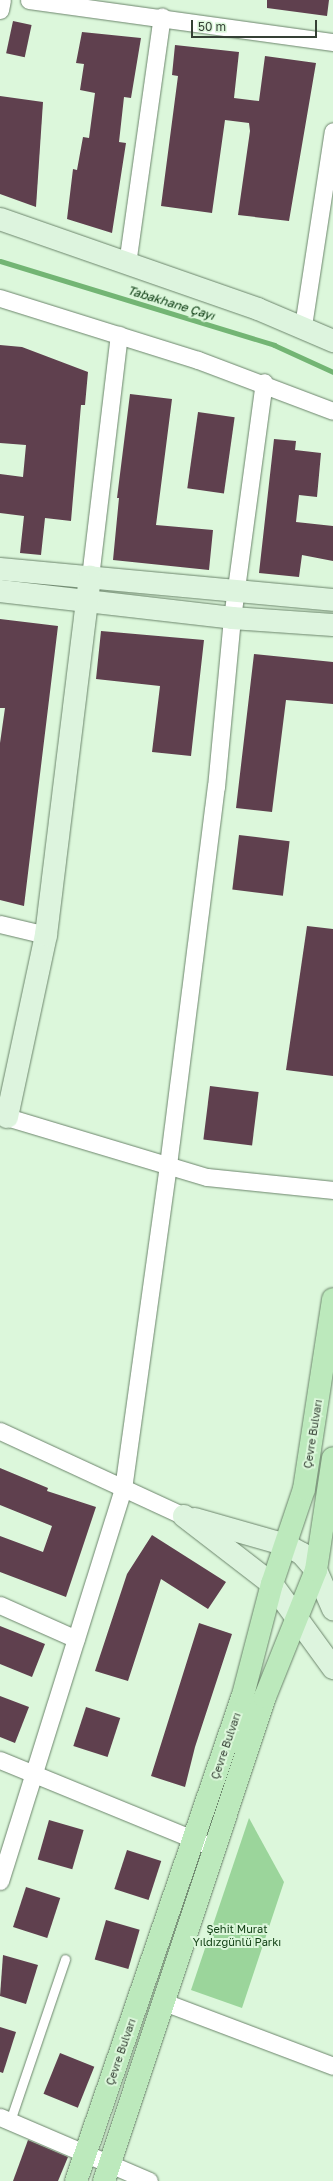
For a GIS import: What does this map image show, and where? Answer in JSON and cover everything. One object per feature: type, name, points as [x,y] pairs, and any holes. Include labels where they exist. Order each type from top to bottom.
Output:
[{"type":"main road","name":"Çevre Bulvarı","points":[[76,2181],[87,2155],[243,1695],[272,1584],[304,1489],[333,1299]]},
{"type":"main road","name":"Çevre Bulvarı","points":[[108,2173],[264,1697],[316,1570],[333,1458]]},
{"type":"street","points":[[0,10],[2,0]]},
{"type":"street","points":[[29,0],[93,4],[333,42]]},
{"type":"street","points":[[127,264],[162,16]]},
{"type":"street","points":[[303,326],[333,131]]},
{"type":"street","points":[[0,219],[303,326],[333,340]]},
{"type":"street","points":[[0,298],[264,382],[333,410]]},
{"type":"street","points":[[119,335],[46,935],[4,1116],[207,1177],[333,1190]]},
{"type":"street","points":[[0,1881],[123,1489],[168,1165],[216,787],[232,618],[237,591],[264,382]]},
{"type":"street","points":[[0,569],[333,600]]},
{"type":"street","points":[[0,591],[86,603],[232,618],[333,625]]},
{"type":"street","points":[[0,924],[46,935]]},
{"type":"street","points":[[0,1431],[184,1516],[286,1545],[302,1554],[316,1570],[333,1609]]},
{"type":"street","points":[[184,1516],[272,1584],[297,1615],[333,1668]]},
{"type":"street","points":[[0,1605],[76,1639]]},
{"type":"street","points":[[0,1760],[33,1772],[215,1848]]},
{"type":"street","points":[[164,2002],[333,2066]]},
{"type":"street","points":[[5,2119],[87,2155],[108,2173],[149,2181]]},
{"type":"lane","points":[[5,2119],[65,1959]]},
{"type":"green space","name":"Şehit Murat Yıldızgünlü Parkı","points":[[249,1818],[284,1882],[242,2008],[191,1990]]},
{"type":"building","points":[[267,0],[329,0],[327,16],[267,8]]},
{"type":"building","points":[[13,21],[32,25],[25,57],[6,53]]},
{"type":"building","points":[[82,32],[141,38],[131,98],[124,97],[119,142],[126,143],[112,233],[67,219],[73,169],[77,170],[83,137],[89,138],[95,93],[80,90],[84,64],[76,63]]},
{"type":"building","points":[[175,45],[239,52],[234,98],[259,101],[265,56],[316,63],[289,221],[238,215],[250,131],[249,123],[225,120],[212,213],[161,206],[178,76],[172,75]]},
{"type":"building","points":[[0,96],[43,102],[36,207],[0,194]]},
{"type":"building","points":[[0,345],[22,347],[88,372],[85,405],[81,405],[71,521],[45,518],[41,555],[20,553],[24,516],[0,513],[0,474],[23,477],[26,445],[0,443]]},
{"type":"building","points":[[130,394],[172,399],[156,525],[213,530],[209,570],[113,560],[119,498],[117,498]]},
{"type":"building","points":[[198,412],[235,417],[224,493],[187,488]]},
{"type":"building","points":[[274,439],[296,441],[295,450],[321,453],[317,497],[299,495],[296,522],[333,526],[333,561],[302,555],[299,577],[259,573]]},
{"type":"building","points":[[0,619],[58,626],[24,906],[0,900],[0,743],[5,708],[0,708]]},
{"type":"building","points":[[101,631],[204,640],[191,756],[152,752],[160,686],[96,679]]},
{"type":"building","points":[[254,654],[333,662],[333,704],[286,700],[272,812],[236,808]]},
{"type":"building","points":[[239,835],[290,841],[283,896],[232,890]]},
{"type":"building","points":[[307,926],[333,929],[333,1076],[286,1070]]},
{"type":"building","points":[[210,1086],[259,1092],[252,1146],[203,1140]]},
{"type":"building","points":[[0,1468],[48,1488],[47,1491],[96,1507],[66,1597],[0,1572],[0,1536],[43,1552],[52,1526],[0,1505]]},
{"type":"building","points":[[152,1535],[226,1582],[208,1609],[161,1579],[128,1681],[95,1671],[127,1574]]},
{"type":"building","points":[[199,1623],[232,1634],[195,1747],[185,1787],[151,1776]]},
{"type":"building","points":[[0,1626],[45,1644],[32,1677],[0,1664]]},
{"type":"building","points":[[0,1696],[29,1707],[15,1743],[0,1737]]},
{"type":"building","points":[[86,1707],[120,1718],[108,1757],[73,1746]]},
{"type":"building","points":[[49,1820],[84,1830],[72,1869],[38,1859]]},
{"type":"building","points":[[127,1850],[161,1861],[149,1900],[114,1889]]},
{"type":"building","points":[[26,1887],[60,1898],[47,1938],[13,1927]]},
{"type":"building","points":[[106,1920],[140,1930],[128,1969],[95,1959]]},
{"type":"building","points":[[3,1955],[38,1965],[26,2004],[0,1996]]},
{"type":"building","points":[[0,2027],[16,2032],[3,2073],[0,2072]]},
{"type":"building","points":[[60,2053],[94,2067],[78,2108],[44,2094]]},
{"type":"building","points":[[28,2140],[68,2157],[58,2181],[13,2181]]},
{"type":"waterway","name":"Tabakhane Çayı","points":[[0,261],[274,345],[333,372]]}]
